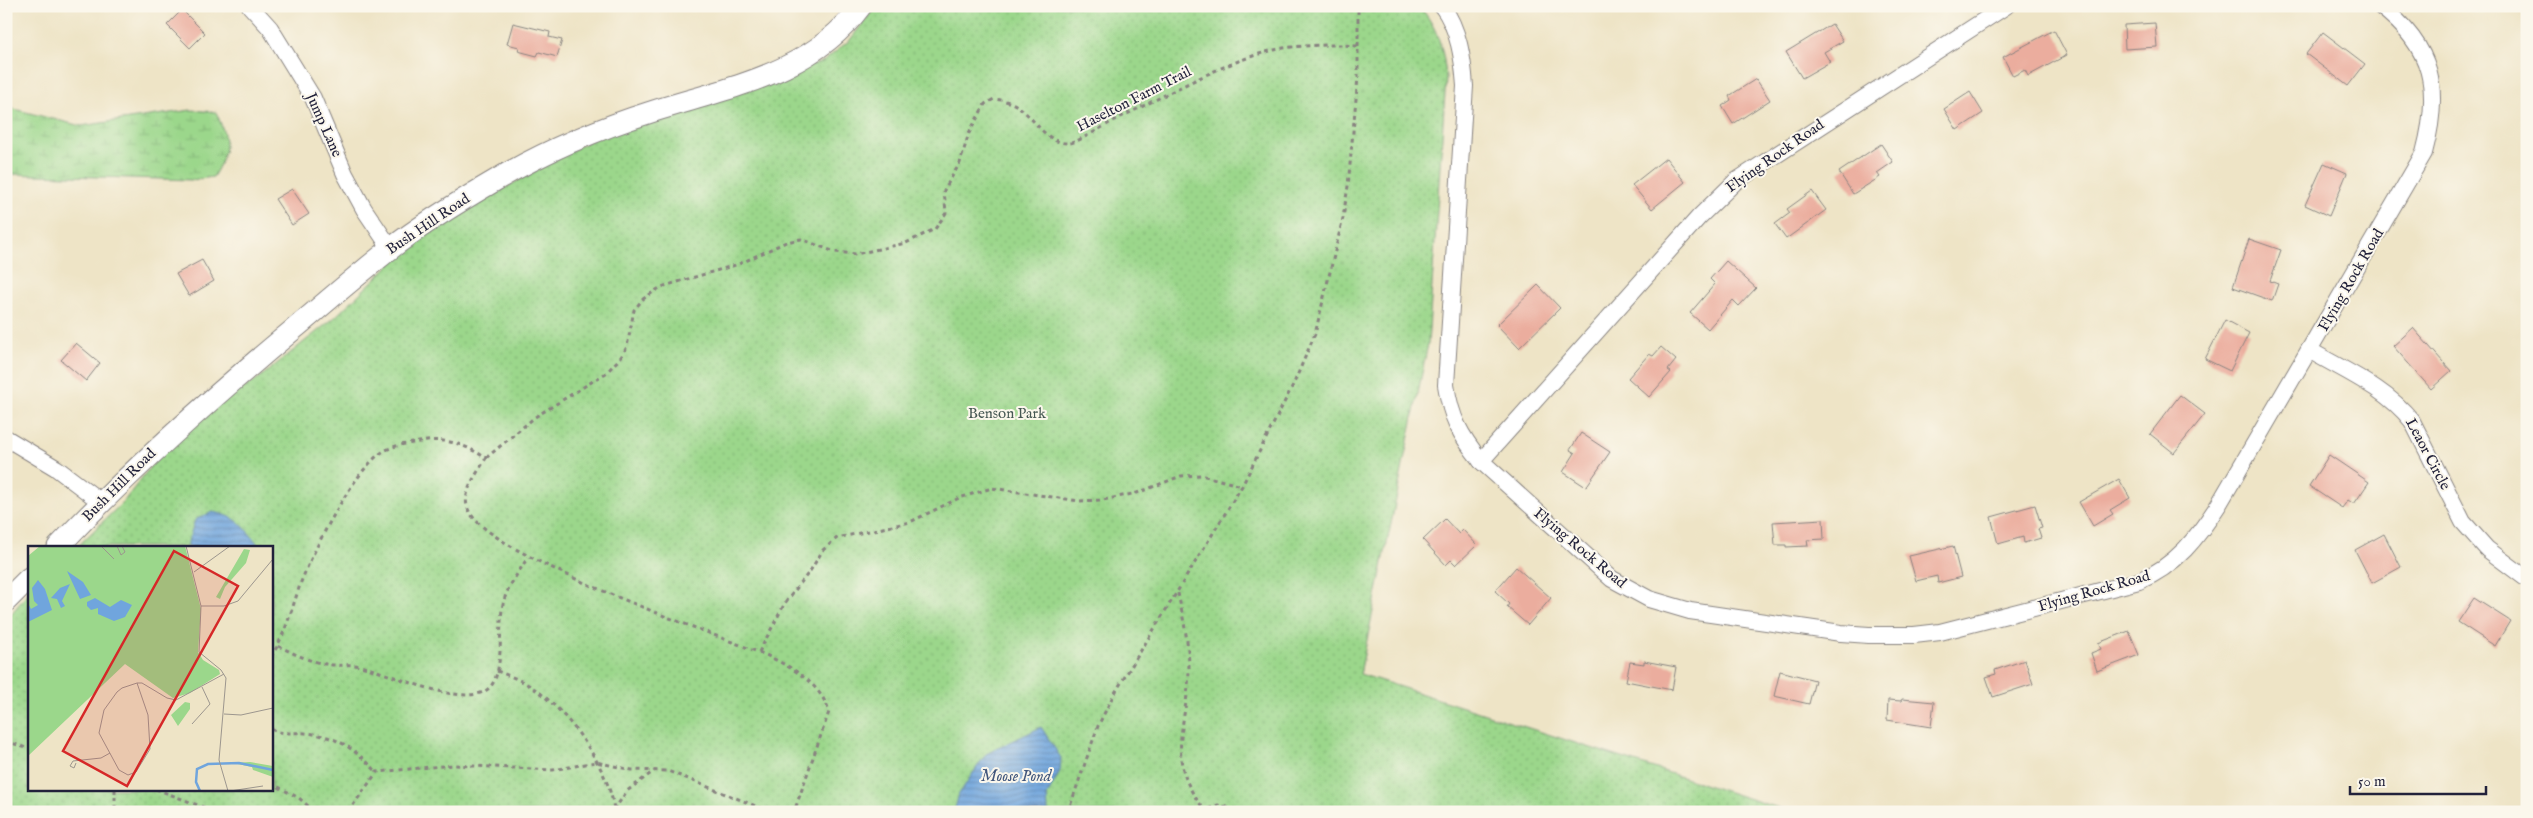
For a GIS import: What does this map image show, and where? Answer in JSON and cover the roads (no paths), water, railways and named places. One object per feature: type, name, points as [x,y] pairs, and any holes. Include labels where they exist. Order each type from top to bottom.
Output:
[{"type":"street","name":"Jump Lane","points":[[250,6],[270,28],[313,98],[345,174],[364,209],[390,249]]},
{"type":"street","name":"Bush Hill Road","points":[[59,546],[154,450],[254,362],[390,249],[499,178],[586,136],[654,111],[756,81],[795,64],[831,40],[861,6]]},
{"type":"street","name":"Flying Rock Road","points":[[1442,6],[1456,32],[1462,57],[1465,86],[1446,385],[1449,404],[1459,432],[1481,461],[1612,579],[1649,599],[1690,610],[1841,633],[1892,636],[1940,632],[2133,583],[2154,575],[2192,544],[2201,532],[2418,166],[2429,134],[2433,94],[2427,67],[2412,39],[2391,15],[2380,6]]},
{"type":"street","name":"Flying Rock Road","points":[[1481,461],[1699,218],[1736,181],[2006,6]]},
{"type":"street","name":"Leaor Circle","points":[[2309,350],[2387,396],[2401,407],[2412,421],[2463,522],[2487,549],[2527,578]]},
{"type":"street","points":[[6,438],[48,463],[101,502]]},
{"type":"street","points":[[6,601],[28,579]]},
{"type":"water","points":[[212,512],[227,516],[238,522],[247,531],[257,543],[256,546],[188,546],[195,520]]},
{"type":"water","name":"Moose Pond","points":[[1041,727],[1061,758],[1060,771],[1047,796],[1048,812],[954,812],[959,794],[986,754]]},
{"type":"park label","name":"Benson Park","points":[[1007,413]]}]
